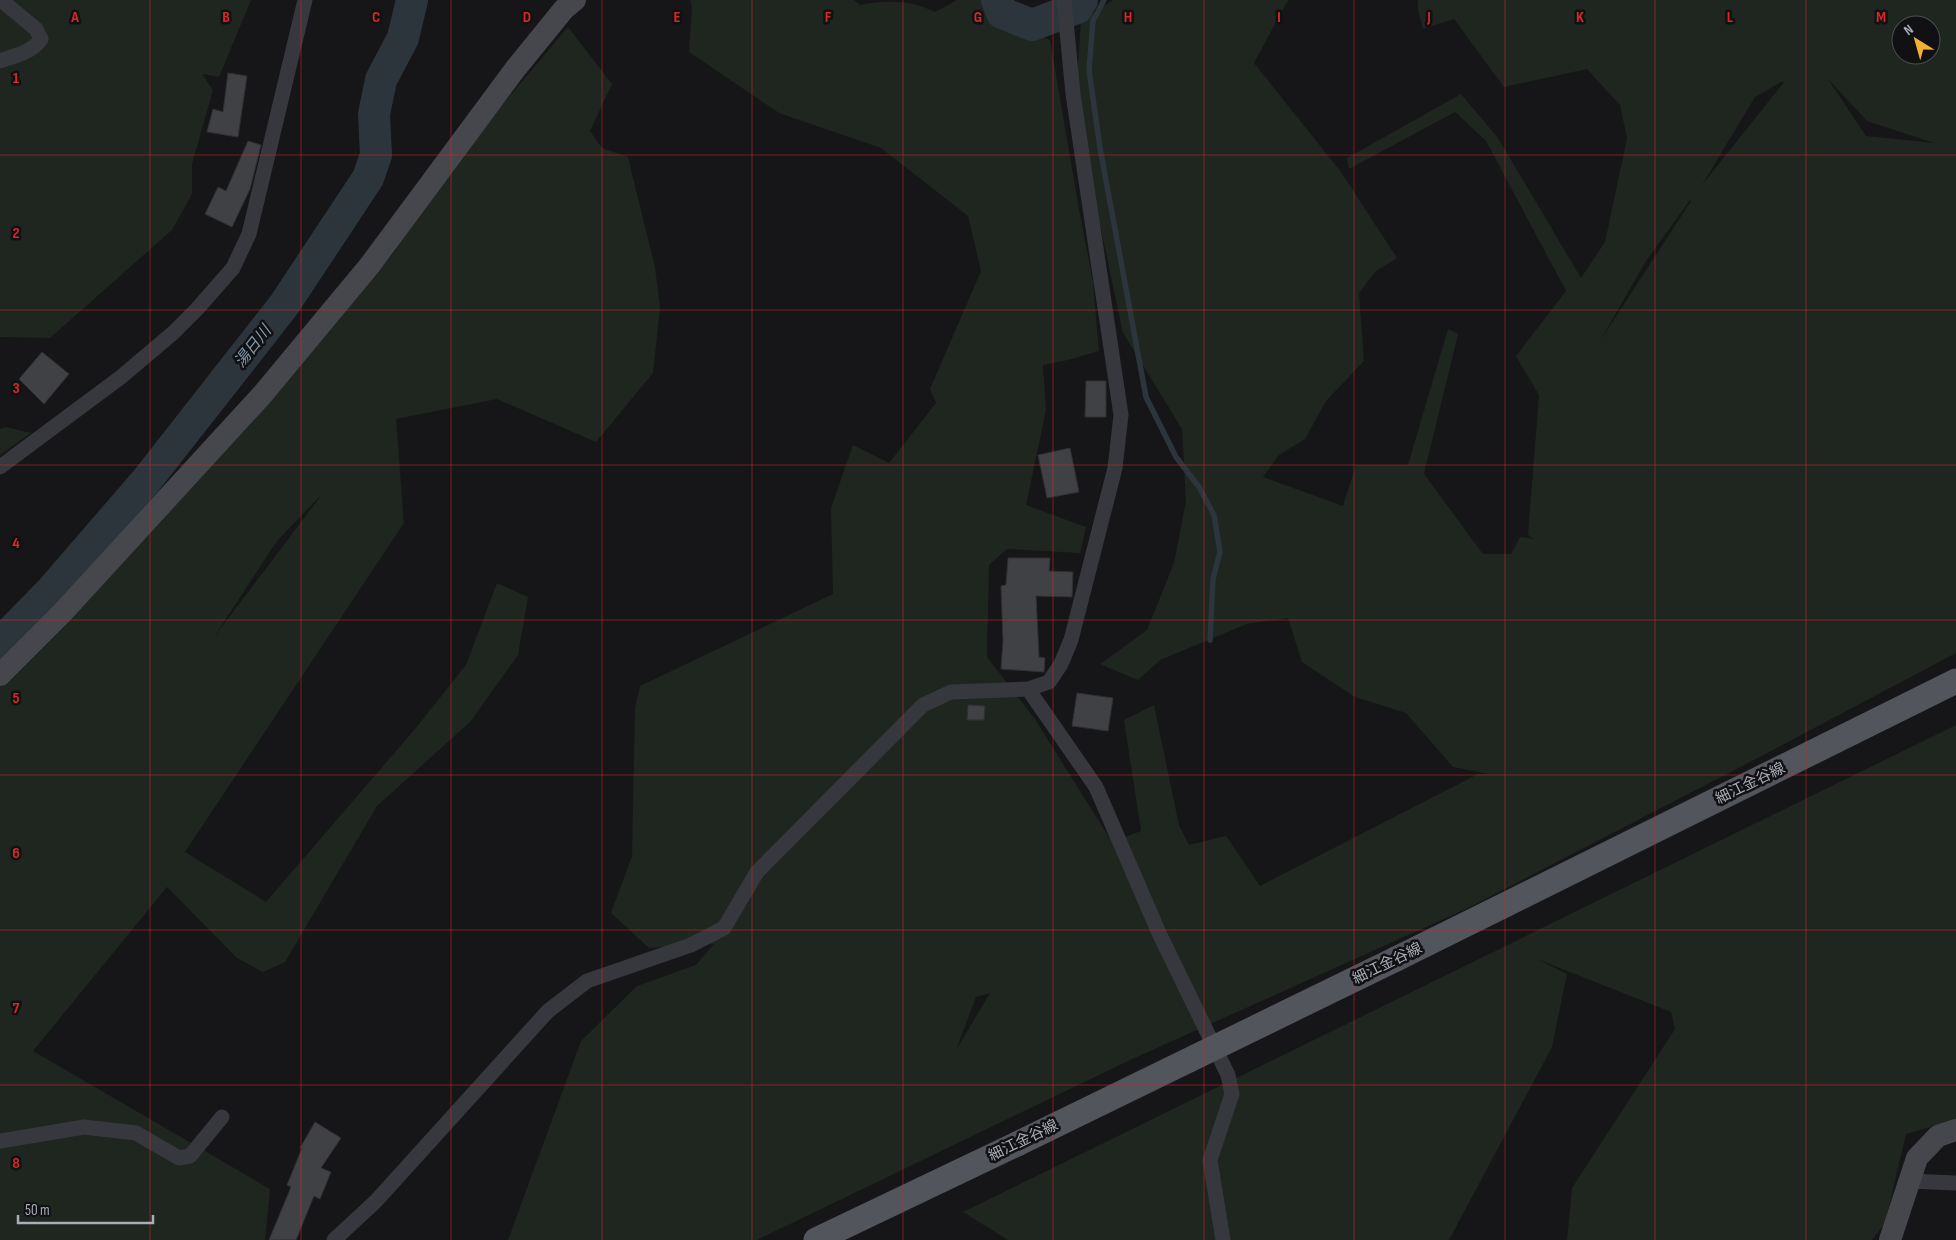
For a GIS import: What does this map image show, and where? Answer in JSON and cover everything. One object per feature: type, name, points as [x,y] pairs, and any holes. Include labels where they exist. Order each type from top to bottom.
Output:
[{"type":"main road","name":"細江金谷線","points":[[818,1240],[1396,959],[1956,681]]},
{"type":"street","points":[[0,61],[22,54],[38,44],[41,39],[36,29],[1,0]]},
{"type":"street","points":[[0,467],[121,377],[154,350],[197,309],[233,268],[249,234],[305,0]]},
{"type":"street","points":[[0,675],[62,613],[262,395],[370,264],[516,68],[564,9],[575,0]]},
{"type":"street","points":[[334,1240],[376,1201],[548,1011],[587,981],[691,945],[724,928],[757,872],[923,705],[951,692],[1028,689],[1049,682],[1061,664],[1071,640],[1115,468],[1121,415],[1073,94],[1064,0]]},
{"type":"street","points":[[1028,689],[1096,787],[1159,933],[1228,1075],[1232,1094],[1210,1160],[1223,1240]]},
{"type":"street","points":[[0,1142],[92,1128],[136,1132],[178,1158],[190,1156],[222,1117]]},
{"type":"street","points":[[1890,1240],[1917,1158],[1938,1136],[1956,1130]]},
{"type":"street","points":[[1909,1181],[1956,1183]]},
{"type":"shaded area","points":[[0,0],[251,0],[219,77],[202,74],[213,90],[192,164],[192,194],[172,230],[50,338],[0,337]]},
{"type":"shaded area","points":[[690,0],[854,0],[860,5],[898,2],[917,5],[935,12],[957,0],[994,0],[1002,19],[1050,40],[1093,282],[1099,351],[1043,365],[1046,410],[1026,505],[1086,527],[1080,553],[1007,549],[989,565],[987,657],[1035,719],[1112,842],[1141,831],[1124,720],[1154,705],[1179,825],[1189,845],[1226,836],[1260,886],[1478,774],[1489,774],[1453,767],[1406,713],[1355,697],[1302,662],[1288,618],[1247,624],[1160,660],[1138,680],[1100,664],[1147,630],[1174,563],[1186,501],[1182,429],[1123,333],[1075,107],[1081,21],[1113,0],[1288,0],[1254,63],[1341,172],[1397,258],[1376,271],[1359,293],[1364,361],[1326,401],[1305,439],[1279,455],[1263,477],[1343,506],[1356,465],[1408,465],[1448,329],[1458,334],[1424,474],[1483,554],[1511,554],[1520,537],[1534,539],[1528,535],[1539,395],[1516,356],[1566,291],[1486,141],[1455,112],[1349,169],[1347,158],[1461,94],[1498,138],[1581,278],[1605,242],[1627,138],[1620,105],[1587,69],[1504,87],[1454,19],[1423,29],[1418,11],[1418,0],[1956,0],[1956,653],[1466,909],[1128,1061],[757,1240],[508,1240],[581,1041],[637,986],[696,965],[714,944],[649,948],[611,913],[632,856],[635,708],[640,686],[833,594],[831,508],[853,445],[889,463],[936,403],[930,389],[981,271],[968,216],[881,148],[779,113],[689,52],[692,8]],"holes":[[[1828,79],[1867,121],[1934,143],[1866,136]],[[1784,82],[1702,185],[1755,97]],[[1690,200],[1600,341],[1646,261]],[[990,993],[956,1050],[976,997]]]},
{"type":"shaded area","points":[[568,27],[612,84],[590,131],[602,148],[628,157],[655,267],[660,308],[653,373],[596,442],[497,399],[396,419],[404,523],[185,852],[266,902],[415,729],[466,665],[497,583],[528,597],[518,655],[470,722],[377,806],[285,962],[263,972],[237,958],[167,887],[33,1051],[270,1189],[265,1240],[0,1240],[0,687],[146,536],[392,255],[449,168]],"holes":[[[320,497],[214,637],[277,541]]]},
{"type":"shaded area","points":[[6,427],[31,433],[0,455],[0,429]]},
{"type":"shaded area","points":[[1956,725],[1956,1120],[1906,1134],[1885,1223],[1872,1240],[1567,1240],[1572,1188],[1675,1029],[1671,1012],[1537,959],[1567,974],[1552,1047],[1449,1240],[1008,1240],[963,1212]]},
{"type":"building","points":[[228,73],[247,76],[238,137],[207,132],[213,109],[223,112]]},
{"type":"building","points":[[248,141],[261,145],[250,189],[232,227],[205,214],[218,187],[226,191]]},
{"type":"building","points":[[42,352],[69,374],[44,404],[19,379]]},
{"type":"building","points":[[1086,381],[1106,381],[1106,417],[1085,417]]},
{"type":"building","points":[[1070,448],[1079,492],[1047,498],[1038,455]]},
{"type":"building","points":[[1008,558],[1050,558],[1049,571],[1073,572],[1072,597],[1036,596],[1039,657],[1045,658],[1044,672],[1001,669],[1003,641],[1001,586],[1006,585]]},
{"type":"building","points":[[1077,693],[1113,698],[1108,731],[1072,726]]},
{"type":"building","points":[[968,705],[985,706],[984,720],[967,720]]},
{"type":"building","points":[[315,1122],[341,1138],[321,1168],[331,1172],[320,1199],[314,1196],[296,1240],[269,1240],[291,1187],[287,1185],[302,1148],[300,1148]]},
{"type":"waterway","name":"湯日川","points":[[0,643],[51,591],[146,481],[284,305],[368,178],[376,155],[374,114],[381,80],[403,38],[412,0]]},
{"type":"waterway","name":"湯日川","points":[[997,0],[1002,13],[1032,25],[1077,8],[1082,0]]},
{"type":"waterway","points":[[1104,0],[1093,21],[1089,70],[1100,148],[1146,397],[1176,457],[1199,487],[1214,515],[1220,552],[1213,579],[1210,640]]}]
